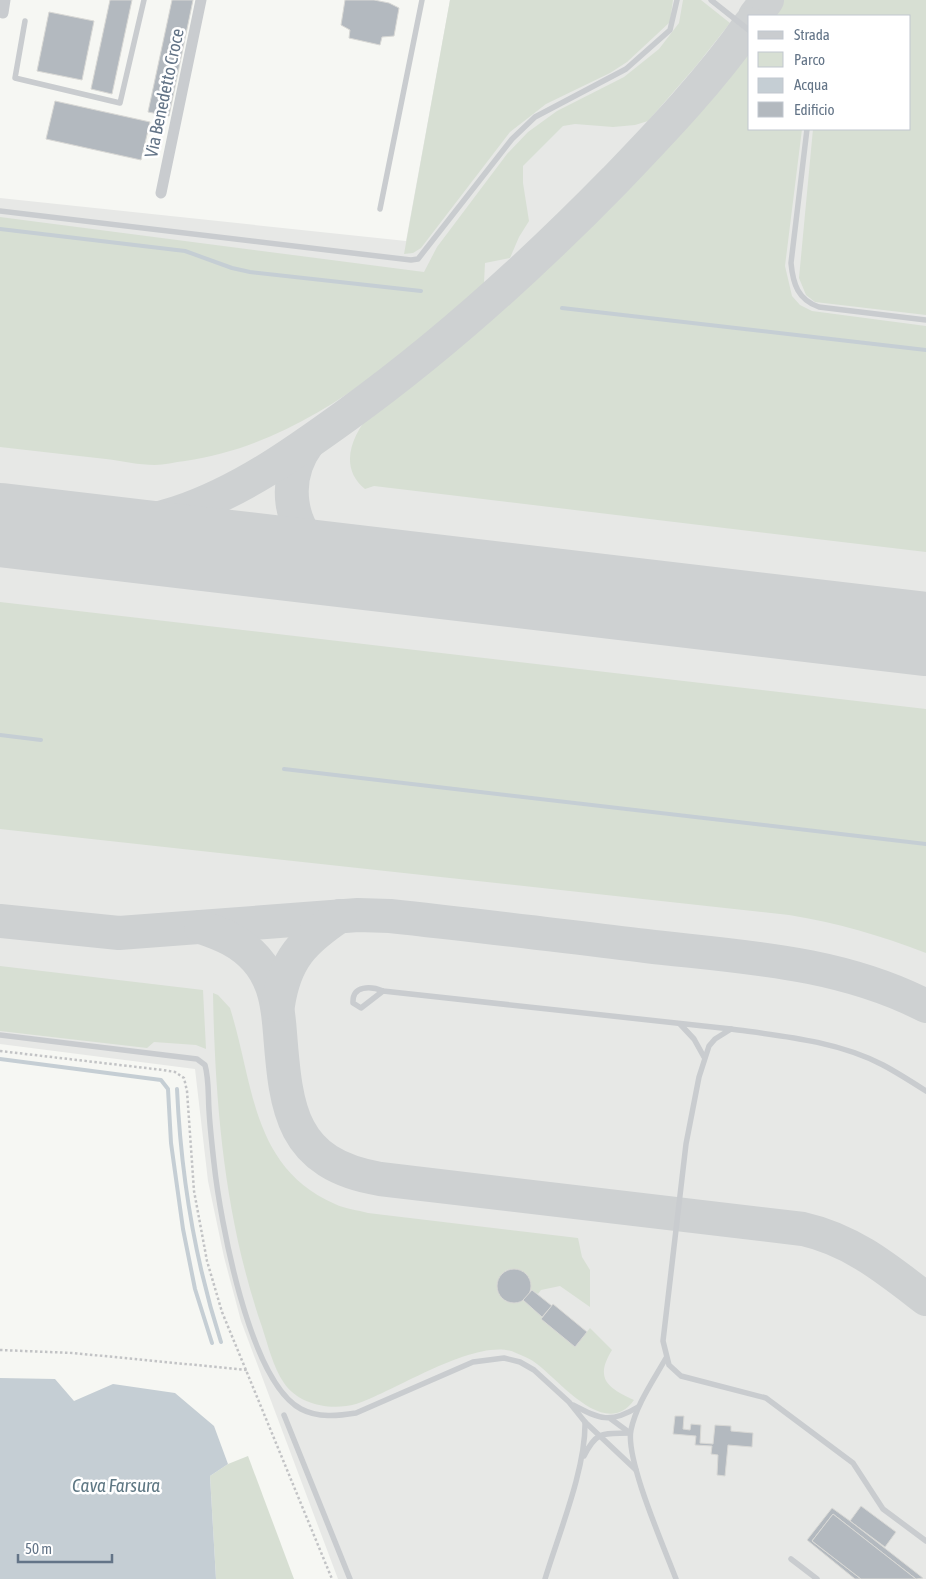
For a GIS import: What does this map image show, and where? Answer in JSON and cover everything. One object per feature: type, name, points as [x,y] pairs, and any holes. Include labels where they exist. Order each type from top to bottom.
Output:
[{"type":"street","points":[[3,13],[5,0]]},
{"type":"street","name":"Via Benedetto Croce","points":[[161,193],[202,0]]},
{"type":"lane","points":[[25,21],[15,78],[120,103],[144,0]]},
{"type":"lane","points":[[380,209],[422,0]]},
{"type":"lane","points":[[0,211],[411,260],[418,259],[512,139],[535,117],[626,69],[670,30],[677,0]]},
{"type":"lane","points":[[711,0],[748,29]]},
{"type":"lane","points":[[806,130],[791,263],[792,280],[801,298],[808,304],[819,307],[926,320]]},
{"type":"lane","points":[[383,991],[361,1008],[353,1003],[355,994],[362,988],[371,988],[383,991],[731,1029],[834,1047],[882,1064],[926,1091]]},
{"type":"lane","points":[[680,1024],[694,1039],[704,1056]]},
{"type":"lane","points":[[731,1029],[714,1040],[704,1056],[689,1129],[675,1228],[664,1331],[666,1358],[669,1365],[681,1376],[757,1394],[781,1408],[853,1463],[883,1509],[926,1541]]},
{"type":"lane","points":[[0,1035],[197,1059],[205,1065],[214,1165],[234,1273],[247,1319],[269,1372],[285,1396],[300,1408],[315,1414],[338,1416],[356,1413],[473,1362],[504,1358],[520,1362],[534,1370],[569,1402],[585,1422],[600,1434],[636,1470]]},
{"type":"lane","points":[[666,1358],[639,1407],[630,1433],[632,1456],[636,1470],[676,1579]]},
{"type":"lane","points":[[569,1402],[593,1416],[611,1419],[625,1415],[639,1407]]},
{"type":"lane","points":[[284,1415],[350,1579]]},
{"type":"lane","points":[[611,1419],[630,1433]]},
{"type":"lane","points":[[545,1579],[580,1464],[585,1437],[585,1422]]},
{"type":"lane","points":[[580,1464],[592,1440],[600,1434],[630,1433]]},
{"type":"lane","points":[[791,1558],[817,1579]]},
{"type":"path","points":[[0,1051],[163,1070],[175,1072],[184,1078],[194,1191],[207,1261],[222,1312],[332,1579]]},
{"type":"path","points":[[0,1350],[73,1353],[246,1370]]},
{"type":"shaded area","points":[[450,0],[926,0],[926,1579],[338,1579],[241,1321],[224,1257],[208,1181],[195,1069],[0,1044],[0,198],[406,241]]},
{"type":"green space","points":[[450,0],[673,0],[670,22],[627,62],[610,73],[546,104],[510,132],[421,248],[413,253],[404,254]]},
{"type":"green space","points":[[683,0],[701,0],[730,23],[696,66],[648,121],[635,125],[613,127],[575,124],[563,126],[523,166],[523,183],[529,221],[519,237],[510,258],[485,263],[484,283],[418,341],[383,369],[346,394],[309,418],[269,437],[228,452],[166,464],[143,464],[0,447],[0,217],[424,272],[437,247],[507,154],[528,132],[557,111],[624,77],[659,49],[679,23]]},
{"type":"green space","points":[[783,0],[926,0],[926,315],[815,302],[806,295],[799,278],[813,130],[911,130],[911,15],[772,15]]},
{"type":"green space","points":[[748,47],[748,130],[802,130],[785,266],[792,296],[800,305],[812,311],[926,326],[926,552],[374,486],[365,489],[352,471],[350,461],[351,451],[358,431],[371,413],[458,344],[543,271],[650,161]]},
{"type":"green space","points":[[0,602],[926,709],[926,953],[858,930],[789,915],[0,829]]},
{"type":"green space","points":[[0,966],[203,990],[206,1049],[196,1045],[154,1042],[147,1048],[0,1031]]},
{"type":"green space","points":[[213,993],[218,995],[230,1008],[260,1121],[271,1146],[287,1168],[307,1188],[339,1206],[368,1213],[578,1238],[582,1257],[590,1270],[590,1307],[560,1286],[541,1290],[538,1294],[530,1289],[526,1274],[514,1269],[506,1271],[500,1277],[498,1285],[500,1294],[505,1301],[513,1303],[525,1299],[523,1300],[542,1317],[541,1319],[575,1347],[590,1328],[612,1350],[604,1368],[606,1381],[611,1387],[634,1400],[623,1411],[610,1414],[597,1411],[571,1394],[532,1361],[516,1353],[500,1350],[481,1352],[459,1358],[372,1398],[346,1406],[336,1407],[316,1404],[298,1397],[290,1391],[280,1377],[274,1363],[249,1287],[239,1246],[224,1162],[216,1078]]},
{"type":"green space","points":[[248,1456],[294,1579],[216,1579],[210,1476],[228,1464]]},
{"type":"water","name":"Cava Farsura","points":[[0,1378],[55,1379],[74,1401],[113,1384],[175,1393],[214,1426],[228,1464],[210,1476],[216,1579],[0,1579]]},
{"type":"building","points":[[110,0],[132,0],[112,94],[91,89]]},
{"type":"building","points":[[172,0],[193,0],[169,116],[148,112]]},
{"type":"building","points":[[345,0],[374,0],[389,3],[399,8],[394,36],[382,37],[380,45],[349,38],[350,30],[341,25]]},
{"type":"building","points":[[49,12],[94,21],[82,80],[37,71]]},
{"type":"building","points":[[55,101],[150,122],[141,160],[46,139]]},
{"type":"building","points":[[514,1269],[526,1274],[531,1286],[526,1298],[514,1303],[502,1298],[497,1286],[502,1274]]},
{"type":"building","points":[[532,1290],[552,1306],[542,1317],[523,1300]]},
{"type":"building","points":[[553,1304],[587,1332],[575,1347],[541,1319]]},
{"type":"building","points":[[675,1416],[684,1416],[683,1429],[690,1430],[691,1424],[701,1425],[700,1443],[713,1444],[715,1425],[731,1426],[731,1431],[753,1433],[752,1447],[728,1445],[725,1476],[717,1475],[718,1455],[711,1454],[712,1446],[695,1445],[696,1436],[673,1434]]},
{"type":"building","points":[[861,1506],[896,1532],[885,1547],[850,1521]]},
{"type":"building","points":[[832,1508],[923,1578],[916,1579],[833,1514],[812,1541],[861,1579],[855,1579],[807,1540]]},
{"type":"building","points":[[833,1514],[916,1579],[861,1579],[812,1541]]},
{"type":"waterway","points":[[0,229],[185,251],[232,268],[250,272],[421,291]]},
{"type":"waterway","points":[[562,308],[926,350]]},
{"type":"waterway","points":[[0,735],[41,740]]},
{"type":"waterway","points":[[284,769],[926,844]]},
{"type":"waterway","points":[[0,1059],[161,1080],[168,1089],[171,1143],[183,1229],[195,1289],[212,1343]]},
{"type":"waterway","points":[[177,1089],[190,1217],[203,1279],[221,1342]]},
{"type":"taxiway","points":[[756,15],[767,0]]},
{"type":"taxiway","points":[[27,529],[65,529],[122,525],[177,513],[244,483],[307,444],[418,361],[519,274],[615,180],[668,124],[703,85],[748,27]]},
{"type":"taxiway","points":[[308,443],[294,472],[292,487],[292,503],[296,518],[303,532],[312,544],[325,555],[350,565],[377,569]]},
{"type":"taxiway","points":[[917,633],[926,635]]},
{"type":"taxiway","points":[[0,921],[119,933],[358,915],[390,916],[789,963],[859,979],[893,991],[926,1006]]},
{"type":"taxiway","points":[[278,1005],[285,975],[291,963],[306,943],[340,916]]},
{"type":"taxiway","points":[[201,927],[238,943],[256,959],[267,976],[277,1004],[282,1061],[291,1109],[299,1129],[311,1147],[328,1161],[350,1172],[380,1179],[803,1229],[837,1240],[853,1248],[883,1267],[926,1299]]},
{"type":"runway","points":[[0,525],[926,634]]}]
